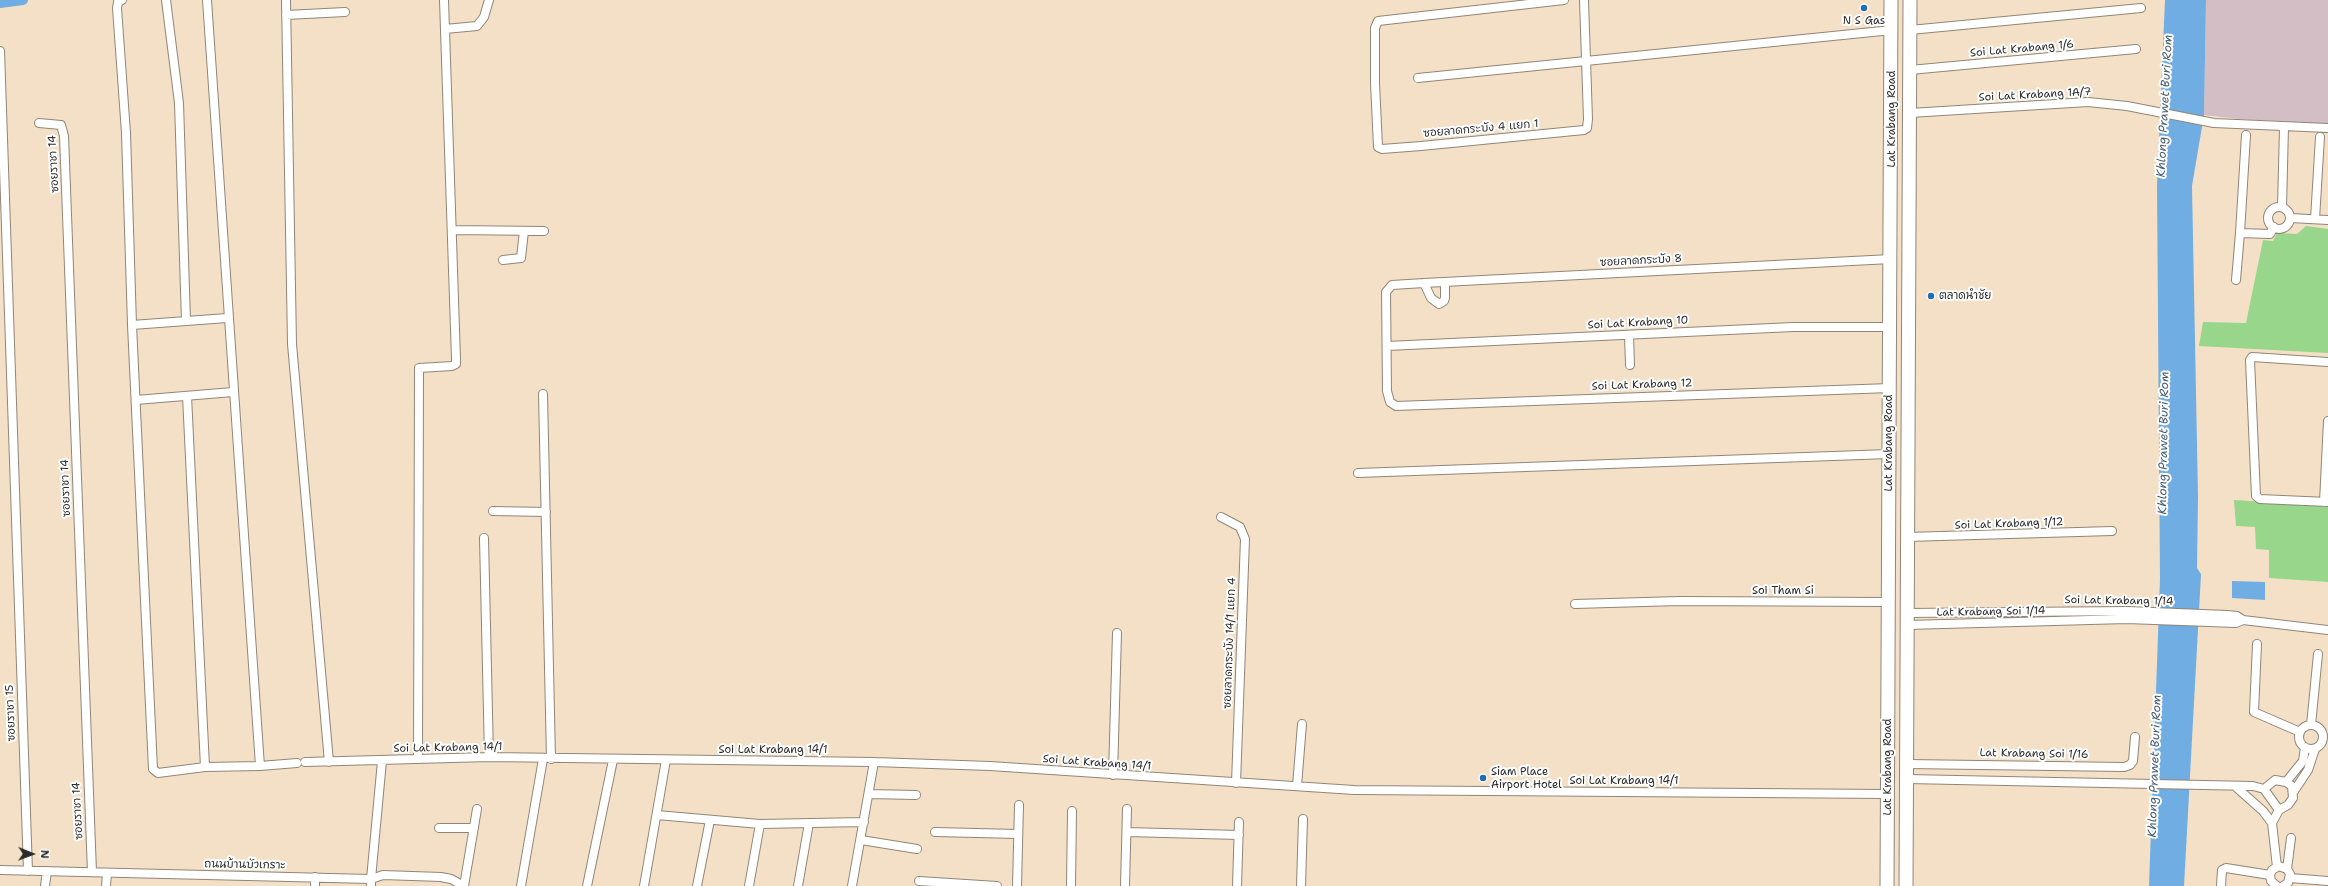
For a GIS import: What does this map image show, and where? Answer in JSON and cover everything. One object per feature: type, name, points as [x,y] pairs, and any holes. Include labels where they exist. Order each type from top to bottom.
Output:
[{"type":"main road","name":"Lat Krabang Road","points":[[1887,886],[1892,0]]},
{"type":"main road","name":"Lat Krabang Road","points":[[1906,886],[1910,0]]},
{"type":"main road","points":[[1888,614],[1907,619]]},
{"type":"street","points":[[122,0],[118,2],[117,8],[126,133],[136,400],[233,392]]},
{"type":"street","points":[[166,0],[180,103],[186,321]]},
{"type":"street","points":[[207,0],[227,318],[260,766]]},
{"type":"street","points":[[286,0],[292,344],[329,762]]},
{"type":"street","points":[[418,759],[419,368],[452,366],[456,364],[444,0]]},
{"type":"street","points":[[445,28],[477,26],[484,17],[489,0]]},
{"type":"street","name":"ซอยลาดกระบัง 4 แยก 1","points":[[1564,0],[1381,20],[1376,23],[1375,82],[1378,147],[1382,149],[1584,130],[1587,128],[1588,119],[1584,0]]},
{"type":"street","points":[[1910,30],[2141,8]]},
{"type":"street","points":[[286,15],[346,12]]},
{"type":"street","points":[[1418,78],[1892,30]]},
{"type":"street","name":"Soi Lat Krabang 1/6","points":[[1910,70],[2136,49]]},
{"type":"street","name":"ซอยราชา 15","points":[[0,51],[28,871]]},
{"type":"street","name":"Soi Lat Krabang 1A/7","points":[[1910,114],[2064,102],[2088,102],[2127,106],[2214,123],[2328,128]]},
{"type":"street","name":"ซอยราชา 14","points":[[39,123],[61,125],[64,136],[92,872]]},
{"type":"street","points":[[2282,207],[2284,127]]},
{"type":"street","points":[[2236,280],[2246,135]]},
{"type":"street","points":[[2316,219],[2320,137]]},
{"type":"street","points":[[2282,207],[2288,211],[2290,218],[2285,227],[2278,229],[2268,220],[2270,213],[2275,208],[2282,207]]},
{"type":"street","points":[[2290,218],[2328,220]]},
{"type":"street","points":[[2240,233],[2270,234],[2274,227]]},
{"type":"street","points":[[452,230],[544,231]]},
{"type":"street","points":[[503,260],[521,258],[524,231]]},
{"type":"street","name":"ซอยลาดกระบัง 8","points":[[1387,346],[1386,292],[1392,285],[1891,259]]},
{"type":"street","points":[[1424,283],[1431,298],[1439,304],[1444,301],[1445,298],[1445,282]]},
{"type":"street","points":[[132,325],[227,318]]},
{"type":"street","name":"Soi Lat Krabang 10","points":[[1387,346],[1793,327],[1891,327]]},
{"type":"street","points":[[1629,335],[1630,365]]},
{"type":"street","name":"Soi Lat Krabang 12","points":[[1387,346],[1388,399],[1396,406],[1890,388]]},
{"type":"street","points":[[2328,362],[2252,358],[2250,360],[2256,496],[2260,498],[2326,502],[2328,421]]},
{"type":"street","points":[[521,886],[547,759],[546,512],[543,394]]},
{"type":"street","points":[[187,396],[205,767]]},
{"type":"street","name":"Soi Lat Krabang 14/1","points":[[136,400],[153,768],[158,773],[205,767],[260,766],[329,762],[335,760],[382,761],[489,757],[613,760],[874,762],[990,766],[1354,790],[1888,794]]},
{"type":"street","points":[[1358,473],[1889,454]]},
{"type":"street","points":[[493,511],[546,512]]},
{"type":"street","name":"ซอยลาดกระบัง 14/1 แยก 4","points":[[1221,516],[1240,527],[1245,539],[1236,783]]},
{"type":"street","name":"Soi Lat Krabang 1/12","points":[[1907,537],[2112,531]]},
{"type":"street","points":[[484,538],[489,757]]},
{"type":"street","name":"Soi Tham Si","points":[[1576,604],[1679,601],[1888,614]]},
{"type":"street","points":[[2096,610],[2097,620]]},
{"type":"street","name":"Soi Lat Krabang 1/14","points":[[1907,619],[2006,611],[2096,610],[2127,615]]},
{"type":"street","points":[[2006,611],[2006,623]]},
{"type":"street","name":"Lat Krabang Soi 1/14","points":[[1907,619],[2006,623],[2097,620],[2127,615],[2226,619],[2236,623],[2243,620],[2328,630]]},
{"type":"street","points":[[1113,775],[1118,633]]},
{"type":"street","points":[[2257,644],[2254,712],[2300,732]]},
{"type":"street","points":[[2300,732],[2310,725],[2318,654]]},
{"type":"street","points":[[1297,786],[1302,724]]},
{"type":"street","points":[[2272,823],[2279,810],[2292,801],[2294,791],[2308,770],[2315,749],[2326,740],[2320,729],[2310,725]]},
{"type":"street","points":[[2300,732],[2301,742],[2306,748],[2315,749]]},
{"type":"street","name":"Lat Krabang Soi 1/16","points":[[1907,764],[2124,767],[2130,765],[2134,761],[2135,737]]},
{"type":"street","points":[[2286,782],[2302,761],[2306,748]]},
{"type":"street","points":[[587,886],[613,760]]},
{"type":"street","points":[[644,886],[666,760]]},
{"type":"street","points":[[371,882],[382,761]]},
{"type":"street","points":[[853,886],[874,762]]},
{"type":"street","points":[[1907,779],[2122,784],[2221,784],[2236,787],[2253,786],[2264,789],[2279,810]]},
{"type":"street","points":[[2264,789],[2275,780],[2286,782],[2294,791]]},
{"type":"street","points":[[2236,787],[2263,811],[2272,823],[2276,867],[2270,875],[2271,881],[2277,886]]},
{"type":"street","points":[[869,794],[916,795]]},
{"type":"street","points":[[1017,886],[1019,805]]},
{"type":"street","points":[[464,886],[477,809]]},
{"type":"street","points":[[1125,886],[1127,809]]},
{"type":"street","points":[[1071,886],[1072,811]]},
{"type":"street","points":[[657,815],[760,824],[864,822]]},
{"type":"street","points":[[1301,886],[1303,819]]},
{"type":"street","points":[[697,886],[710,820]]},
{"type":"street","points":[[1237,886],[1239,822]]},
{"type":"street","points":[[798,886],[809,823]]},
{"type":"street","points":[[749,886],[760,824]]},
{"type":"street","points":[[438,828],[474,828]]},
{"type":"street","points":[[935,832],[1018,834]]},
{"type":"street","points":[[1127,832],[1239,835]]},
{"type":"street","points":[[2283,886],[2288,883],[2290,878],[2286,869],[2291,838]]},
{"type":"street","points":[[861,840],[917,849]]},
{"type":"street","points":[[2276,867],[2286,869]]},
{"type":"street","points":[[2220,886],[2222,870],[2226,868],[2270,875]]},
{"type":"street","name":"ถนนบ้านบัวเกราะ","points":[[0,870],[315,877],[371,882],[383,875],[441,877],[451,879],[464,886]]},
{"type":"street","points":[[45,886],[47,871]]},
{"type":"street","points":[[106,886],[107,873]]},
{"type":"street","points":[[315,877],[315,886]]},
{"type":"street","points":[[2290,878],[2328,882]]},
{"type":"street","points":[[919,881],[940,884],[997,886]]},
{"type":"shaded area","points":[[2206,0],[2328,0],[2328,124],[2239,119],[2204,115]]},
{"type":"green space","points":[[2306,226],[2328,229],[2328,353],[2199,346],[2203,322],[2246,323],[2263,240],[2273,241],[2277,233],[2297,234]]},
{"type":"green space","points":[[2234,500],[2328,506],[2328,582],[2269,578],[2269,550],[2256,549],[2255,527],[2236,526]]},
{"type":"water","name":"Khlong Prawet Buri Rom","points":[[2165,0],[2206,0],[2204,115],[2192,186],[2198,497],[2197,568],[2201,574],[2184,886],[2149,886],[2160,579],[2157,185]]},
{"type":"water","points":[[2232,581],[2265,582],[2265,600],[2232,598]]},
{"type":"waterway","points":[[0,3],[23,0]]},
{"type":"place","name":"N S Gas","points":[[1864,8]]},
{"type":"place","name":"ตลาดนำชัย","points":[[1931,296]]},
{"type":"place","name":"Siam Place Airport Hotel","points":[[1483,778]]}]
